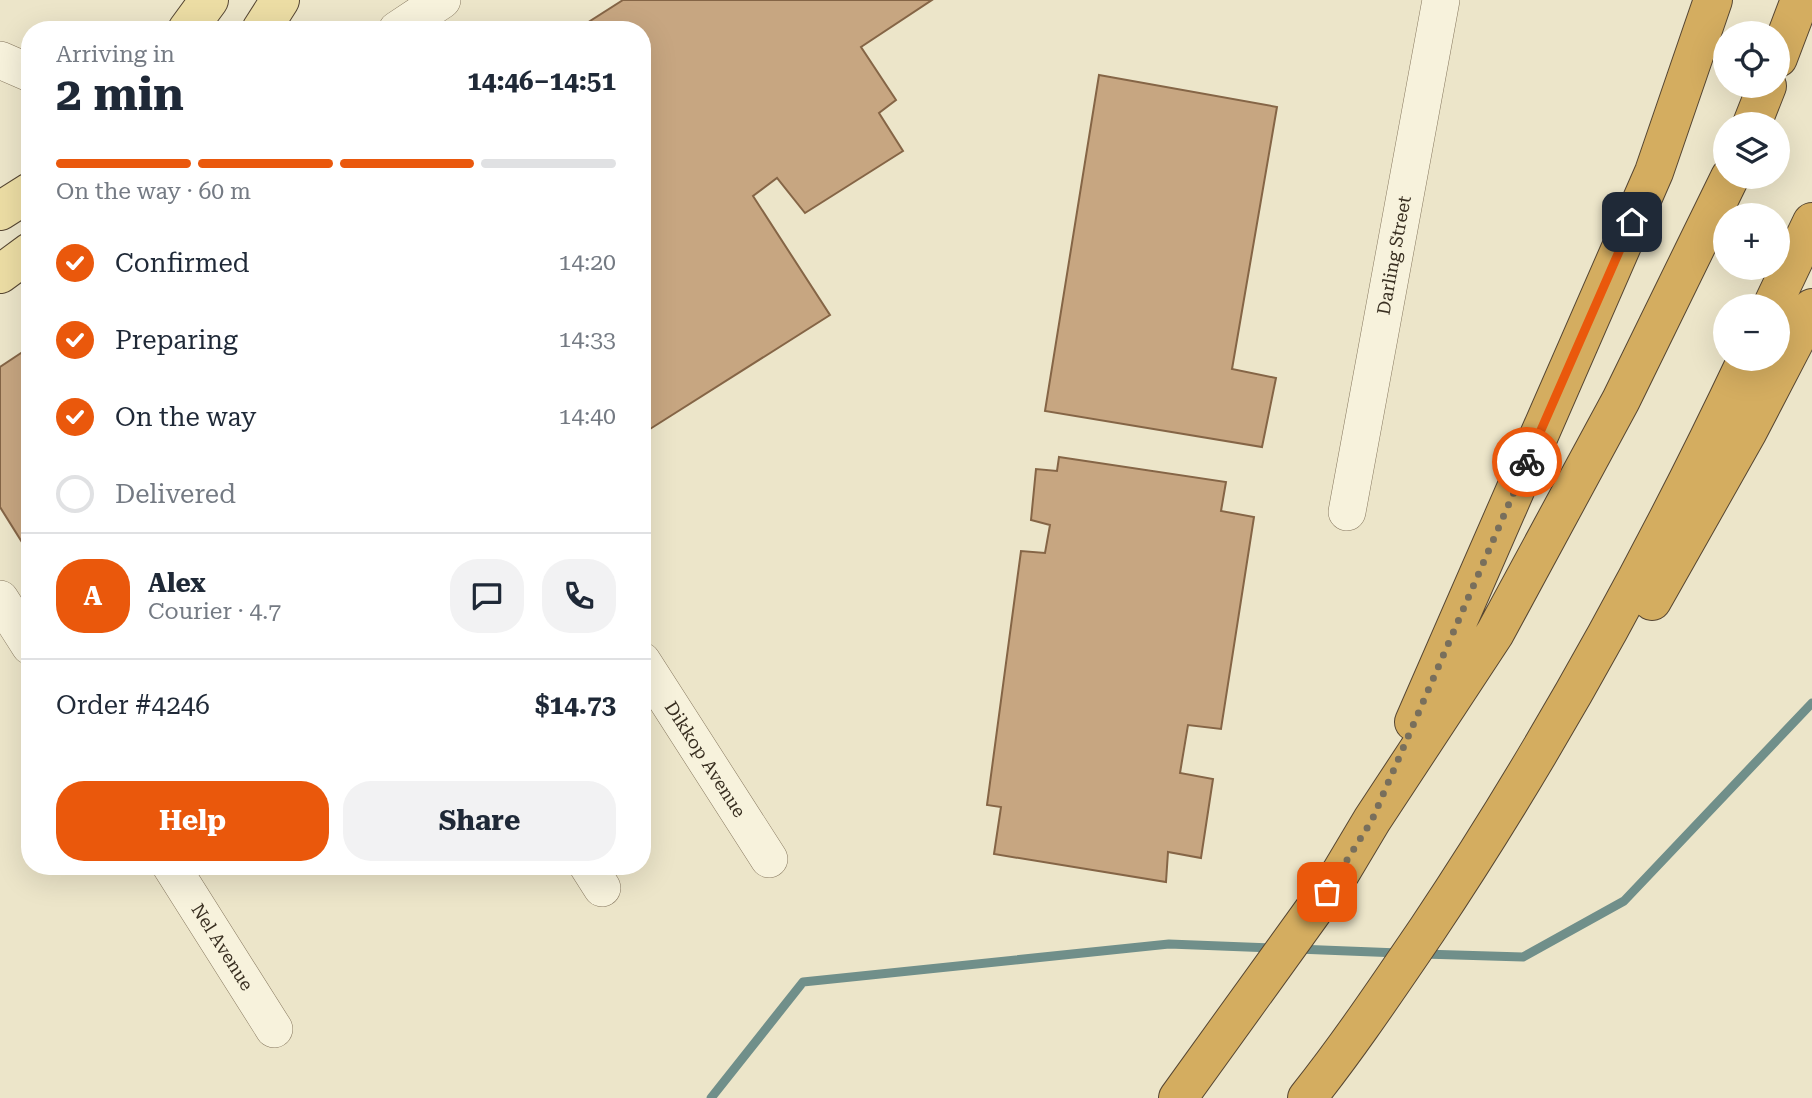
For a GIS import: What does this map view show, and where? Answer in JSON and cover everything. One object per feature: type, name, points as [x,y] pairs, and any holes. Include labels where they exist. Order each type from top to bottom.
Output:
[{"type":"highway","points":[[1372,820],[1654,172],[1713,0]]},
{"type":"highway","points":[[1790,26],[1800,0]]},
{"type":"highway","points":[[1178,1098],[1341,872],[1494,633],[1621,400],[1724,189]]},
{"type":"highway","points":[[1778,294],[1812,222]]},
{"type":"highway","points":[[1307,1098],[1350,1044],[1443,905],[1629,642],[1747,433],[1812,308]]},
{"type":"highway","points":[[1469,868],[1582,679],[1710,436],[1741,371]]},
{"type":"main road","points":[[194,21],[209,0]]},
{"type":"main road","points":[[267,21],[280,0]]},
{"type":"main road","points":[[0,211],[21,198]]},
{"type":"main road","points":[[0,274],[21,259]]},
{"type":"street","points":[[410,21],[442,0]]},
{"type":"street","name":"Darling Street","points":[[1347,512],[1441,0]]},
{"type":"street","points":[[0,60],[21,69]]},
{"type":"street","points":[[0,599],[21,632]]},
{"type":"street","name":"Dikkop Avenue","points":[[651,675],[769,859]]},
{"type":"street","name":"Nel Avenue","points":[[177,875],[274,1029]]},
{"type":"building","points":[[623,0],[932,0],[861,47],[896,100],[879,113],[903,151],[805,213],[777,178],[753,196],[830,315],[651,428],[651,21],[590,21]]},
{"type":"building","points":[[1099,75],[1277,107],[1232,369],[1276,378],[1262,447],[1045,411]]},
{"type":"building","points":[[21,353],[21,541],[0,507],[0,367]]},
{"type":"building","points":[[1059,457],[1226,482],[1221,511],[1254,517],[1221,729],[1188,725],[1180,773],[1213,779],[1201,858],[1168,852],[1166,882],[994,854],[1001,807],[987,805],[1021,551],[1045,553],[1050,525],[1031,520],[1036,469],[1057,471]]},
{"type":"waterway","points":[[1423,954],[1523,957],[1624,901],[1812,703]]},
{"type":"waterway","points":[[711,1098],[803,982],[1169,944],[1273,948]]},
{"type":"waterway","points":[[1297,949],[1399,953]]},
{"type":"way so far","points":[[1327,892],[1372,820],[1527,462]]},
{"type":"route","points":[[1527,462],[1632,222]]}]
